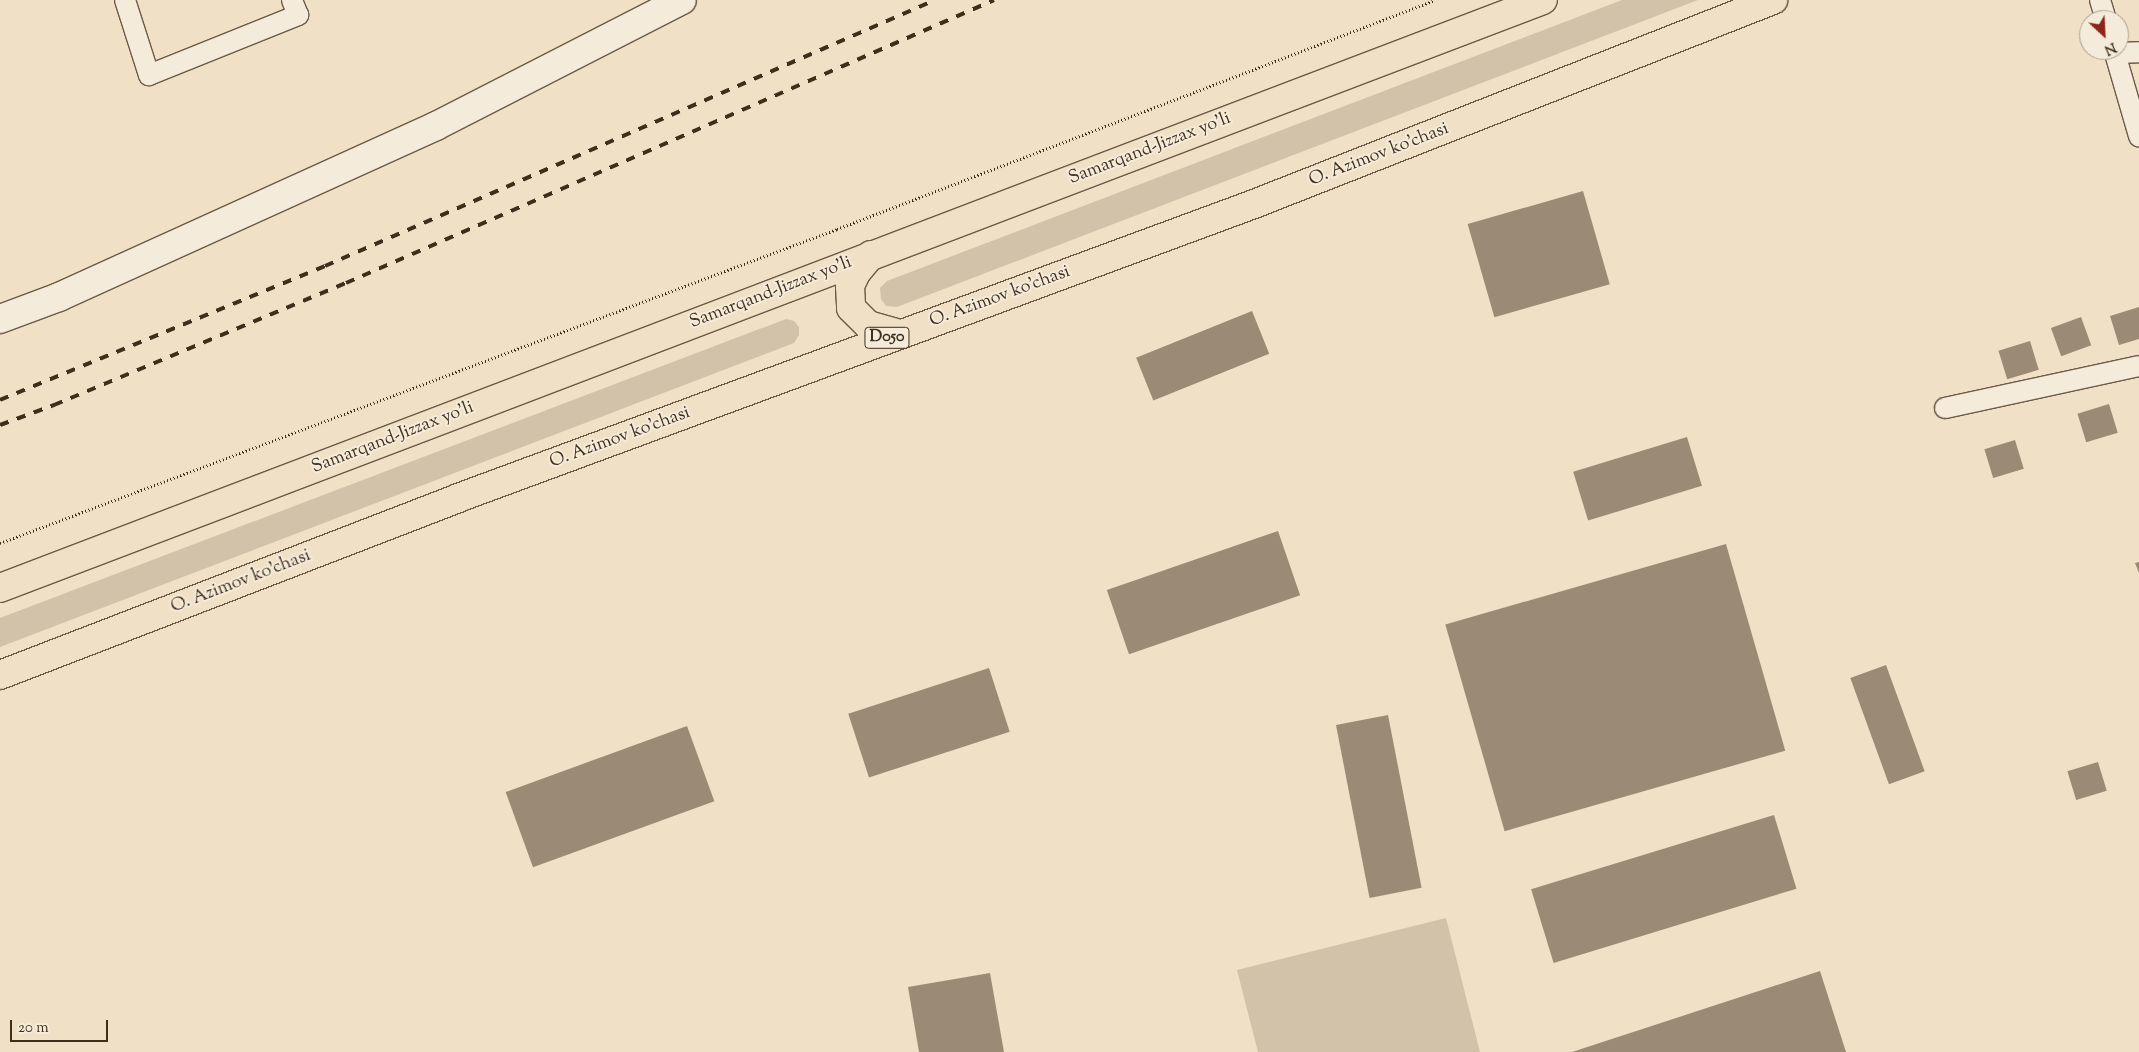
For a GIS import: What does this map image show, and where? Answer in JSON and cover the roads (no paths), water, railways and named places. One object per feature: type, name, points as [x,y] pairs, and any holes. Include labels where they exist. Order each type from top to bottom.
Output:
[{"type":"main road","name":"Samarqand-Jizzax yo'li","points":[[0,588],[1543,0]]},
{"type":"main road","name":"O. Azimov ko'chasi","points":[[0,675],[458,498],[1254,204],[1773,0]]},
{"type":"main road","points":[[871,255],[856,274],[850,286],[851,308],[868,325],[899,334]]},
{"type":"street","points":[[0,319],[60,297],[436,126],[682,0]]},
{"type":"lane","points":[[125,0],[148,74],[298,16],[292,0]]},
{"type":"lane","points":[[2117,60],[2139,136]]},
{"type":"lane","points":[[1944,408],[2139,366]]},
{"type":"railway","points":[[0,400],[325,266],[935,0]]},
{"type":"railway","points":[[0,425],[54,405],[346,283],[994,0]]}]
